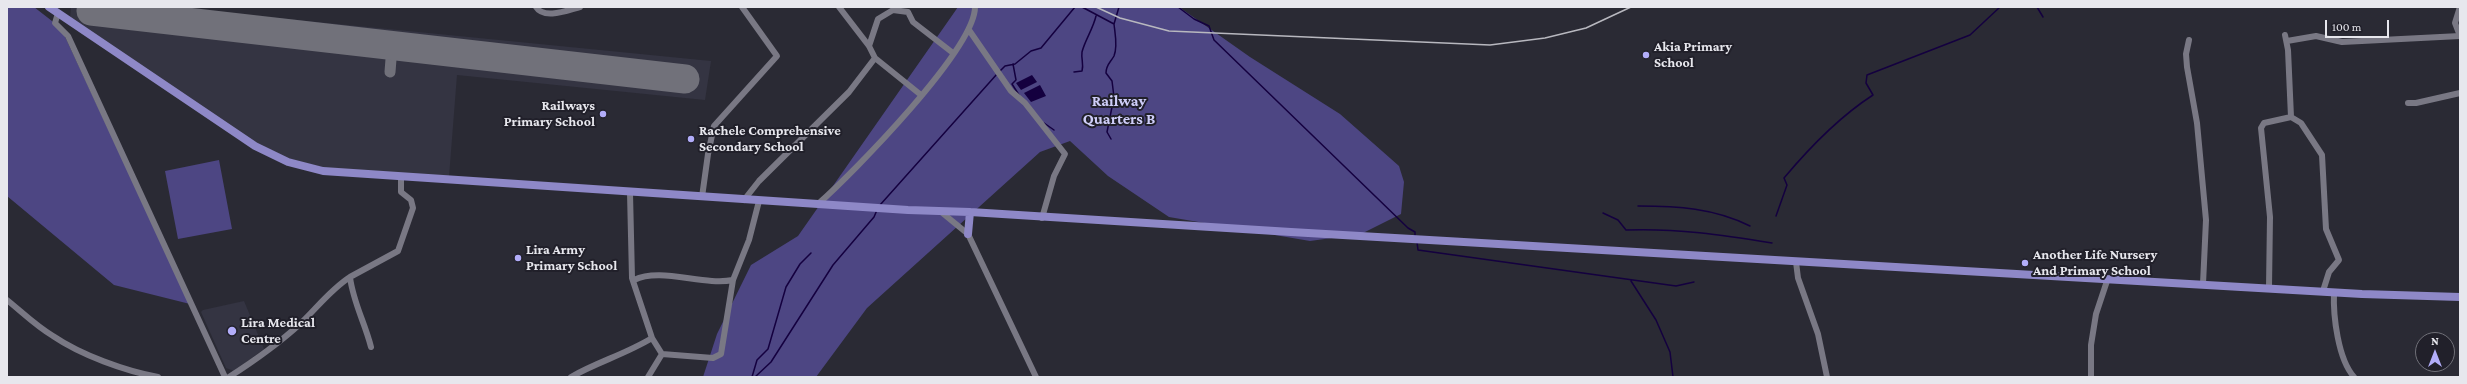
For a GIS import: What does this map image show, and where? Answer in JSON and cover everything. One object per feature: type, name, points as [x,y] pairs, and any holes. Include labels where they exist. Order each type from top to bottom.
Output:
[{"type":"main road","points":[[49,7],[178,96],[268,154],[288,162],[323,171],[630,193],[970,212],[1042,218],[2334,292],[2460,296]]},
{"type":"main road","points":[[968,234],[970,212]]},
{"type":"street","points":[[536,7],[540,12],[547,14],[580,7]]},
{"type":"street","points":[[702,197],[708,154],[714,126],[777,56],[742,7]]},
{"type":"street","points":[[839,7],[869,46],[875,58],[921,95]]},
{"type":"street","points":[[818,204],[867,157],[921,95],[969,30],[975,7]]},
{"type":"street","points":[[2291,117],[2286,38],[2316,36],[2342,42],[2460,36],[2455,23],[2460,7]]},
{"type":"street","points":[[869,46],[878,19],[893,10],[908,12],[913,22],[953,53]]},
{"type":"street","points":[[58,13],[55,22],[68,36],[226,377]]},
{"type":"street","points":[[969,30],[1011,91],[1025,103],[1065,154],[1054,176],[1042,218]]},
{"type":"street","points":[[2189,40],[2187,67],[2197,123],[2206,220],[2203,284]]},
{"type":"street","points":[[744,200],[746,194],[850,92],[875,58]]},
{"type":"street","points":[[2408,103],[2416,104],[2460,93]]},
{"type":"street","points":[[2268,288],[2270,217],[2261,128],[2264,123],[2291,117],[2301,123],[2322,155],[2326,229],[2339,260],[2329,272],[2323,291]]},
{"type":"street","points":[[229,377],[278,344],[307,318],[334,289],[350,277],[398,251],[413,208],[411,200],[401,192],[401,177]]},
{"type":"street","points":[[630,193],[634,280],[652,338],[662,354]]},
{"type":"street","points":[[662,354],[713,358],[721,354],[733,280],[749,240],[759,201]]},
{"type":"street","points":[[940,211],[968,234],[1036,377]]},
{"type":"street","points":[[1796,262],[1798,278],[1818,334],[1827,377]]},
{"type":"street","points":[[634,280],[647,276],[720,281],[733,280]]},
{"type":"street","points":[[350,277],[351,294],[366,327],[371,348]]},
{"type":"street","points":[[2091,377],[2091,344],[2096,314],[2108,278]]},
{"type":"street","points":[[2334,292],[2334,318],[2343,360],[2354,377]]},
{"type":"street","points":[[7,300],[51,336],[66,345],[100,359],[158,377]]},
{"type":"street","points":[[571,377],[594,364],[638,347],[652,338]]},
{"type":"street","points":[[648,377],[662,354]]},
{"type":"shaded area","points":[[7,7],[34,7],[61,28],[190,304],[114,285],[7,196]]},
{"type":"shaded area","points":[[71,7],[166,7],[711,61],[705,100],[457,75],[449,177],[326,168],[287,158],[246,137],[70,19]]},
{"type":"shaded area","points":[[958,7],[1179,7],[1250,57],[1340,114],[1399,166],[1404,182],[1401,214],[1361,234],[1310,241],[1169,217],[1108,176],[1070,141],[1040,152],[867,308],[816,377],[703,377],[717,334],[751,265],[798,236]]},
{"type":"shaded area","points":[[1032,75],[1037,82],[1021,90],[1016,83]]},
{"type":"shaded area","points":[[1040,85],[1046,96],[1031,102],[1024,93]]},
{"type":"shaded area","points":[[219,160],[232,229],[178,239],[165,171]]},
{"type":"shaded area","name":"Lira Medical Centre","points":[[244,301],[264,349],[234,371],[226,368],[201,312],[203,310]]},
{"type":"waterway","points":[[1000,71],[1005,66],[1015,64],[1031,51],[1041,48],[1075,7]]},
{"type":"waterway","points":[[1082,7],[1114,24],[1119,7]]},
{"type":"waterway","points":[[1178,7],[1194,19],[1209,26],[1214,40],[1408,228],[1415,232],[1415,236]]},
{"type":"waterway","points":[[1776,216],[1787,185],[1784,178],[1826,133],[1848,113],[1873,95],[1866,83],[1867,75],[1970,35],[2000,7]]},
{"type":"waterway","points":[[2037,7],[2043,17]]},
{"type":"waterway","points":[[1074,72],[1082,71],[1082,52],[1096,16]]},
{"type":"waterway","points":[[1111,139],[1107,132],[1114,97],[1112,81],[1106,73],[1106,70],[1114,56],[1116,48],[1114,24]]},
{"type":"waterway","points":[[1013,64],[1016,80],[1012,84],[1019,95]]},
{"type":"waterway","points":[[880,205],[997,74]]},
{"type":"waterway","points":[[1044,123],[1054,130]]},
{"type":"waterway","points":[[1638,206],[1695,209],[1723,215],[1750,226]]},
{"type":"waterway","points":[[755,377],[771,362],[833,265],[874,217],[877,210]]},
{"type":"waterway","points":[[1603,213],[1618,220],[1626,230],[1681,231],[1772,243]]},
{"type":"waterway","points":[[1417,242],[1418,250],[1676,286],[1694,282]]},
{"type":"waterway","points":[[752,377],[757,360],[768,349],[786,287],[800,264],[811,253]]},
{"type":"waterway","points":[[1631,281],[1656,320],[1670,352],[1673,377]]},
{"type":"taxiway","points":[[390,72],[392,46]]},
{"type":"runway","points":[[91,11],[685,79]]},
{"type":"railway","points":[[1096,7],[1120,18],[1169,31],[1490,45],[1545,38],[1586,28],[1631,7]]},
{"type":"place","name":"Akia Primary School","points":[[1646,55]]},
{"type":"place","name":"Railways Primary School","points":[[603,114]]},
{"type":"place","name":"Rachele Comprehensive Secondary School","points":[[691,139]]},
{"type":"place","name":"Lira Army Primary School","points":[[518,258]]},
{"type":"place","name":"Another Life Nursery And Primary School","points":[[2025,263]]},
{"type":"place","name":"Lira Medical Centre","points":[[232,331]]},
{"type":"district","name":"Railway Quarters B","points":[[1119,110]]}]
